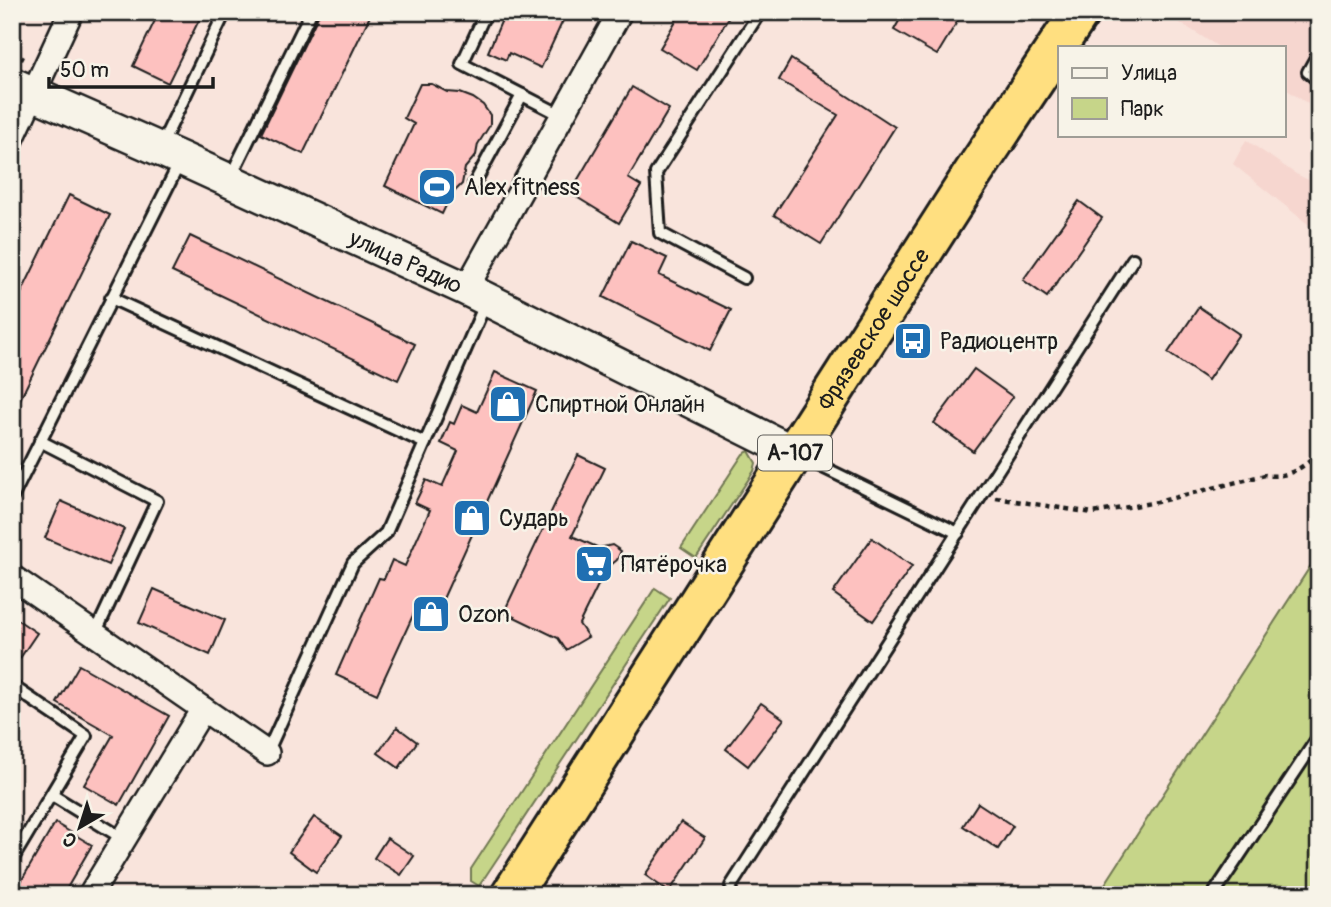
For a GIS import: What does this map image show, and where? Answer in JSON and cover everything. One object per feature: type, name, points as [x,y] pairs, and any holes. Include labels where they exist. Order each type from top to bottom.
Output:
[{"type":"highway","name":"Фрязевское шоссе","points":[[511,895],[970,178],[1080,12]]},
{"type":"main road","name":"улица Радио","points":[[22,89],[477,294],[794,453]]},
{"type":"street","points":[[12,139],[22,89],[71,12]]},
{"type":"street","points":[[477,294],[562,116],[620,12]]},
{"type":"street","points":[[12,577],[267,753]]},
{"type":"street","points":[[90,895],[203,709]]},
{"type":"lane","points":[[12,498],[111,298],[171,154],[225,12]]},
{"type":"lane","points":[[229,180],[311,12]]},
{"type":"lane","points":[[486,12],[462,64],[562,116]]},
{"type":"lane","points":[[744,278],[660,233],[656,173],[760,12]]},
{"type":"lane","points":[[1319,51],[1308,72],[1319,81]]},
{"type":"lane","points":[[474,184],[522,95]]},
{"type":"lane","points":[[731,886],[1133,259]]},
{"type":"lane","points":[[267,753],[353,563],[386,533],[425,443],[477,294]]},
{"type":"lane","points":[[111,298],[425,443]]},
{"type":"lane","points":[[40,441],[157,500],[95,634]]},
{"type":"lane","points":[[794,453],[958,533]]},
{"type":"lane","points":[[12,686],[86,736],[12,860]]},
{"type":"lane","points":[[1213,895],[1319,736]]},
{"type":"lane","points":[[52,795],[124,839]]},
{"type":"path","points":[[982,496],[1093,513],[1157,502],[1265,475],[1278,478],[1305,466],[1319,453]]},
{"type":"path","points":[[463,895],[466,889]]},
{"type":"shaded area","points":[[1172,12],[1319,12],[1319,111],[1286,89],[1286,46],[1217,46],[1177,21]]},
{"type":"shaded area","points":[[1246,140],[1296,174],[1319,185],[1319,233],[1233,164]]},
{"type":"green space","points":[[749,451],[756,463],[754,471],[696,558],[681,548],[743,454]]},
{"type":"green space","points":[[1319,553],[1319,895],[1098,895]]},
{"type":"green space","points":[[655,588],[670,598],[479,886],[471,881],[471,869]]},
{"type":"building","points":[[159,12],[203,12],[168,83],[133,66]]},
{"type":"building","points":[[320,12],[372,12],[303,154],[261,134]]},
{"type":"building","points":[[517,12],[567,12],[541,68],[509,53],[506,60],[488,52],[503,17],[513,22]]},
{"type":"building","points":[[681,12],[732,12],[697,70],[660,48]]},
{"type":"building","points":[[904,12],[963,12],[937,55],[894,30]]},
{"type":"building","points":[[791,59],[895,127],[821,244],[774,215],[838,115],[779,80]]},
{"type":"building","points":[[420,84],[432,84],[447,92],[473,98],[483,105],[490,115],[490,125],[478,144],[476,155],[465,168],[462,184],[451,195],[442,214],[385,186],[414,124],[404,118]]},
{"type":"building","points":[[632,87],[669,109],[628,178],[641,186],[619,223],[570,193]]},
{"type":"building","points":[[69,195],[110,215],[12,416],[12,312]]},
{"type":"building","points":[[1079,201],[1102,218],[1047,297],[1023,280]]},
{"type":"building","points":[[190,236],[415,344],[398,380],[172,272]]},
{"type":"building","points":[[631,241],[667,258],[659,275],[731,310],[710,351],[603,297]]},
{"type":"building","points":[[1199,307],[1239,334],[1208,380],[1168,353]]},
{"type":"building","points":[[974,369],[1013,397],[973,451],[934,423]]},
{"type":"building","points":[[495,372],[537,391],[433,621],[414,613],[377,694],[336,675],[379,578],[384,579],[392,560],[405,566],[430,510],[415,503],[426,480],[442,487],[458,451],[441,443],[450,422],[454,424],[462,405],[477,412]]},
{"type":"building","points":[[578,455],[605,468],[572,536],[599,548],[612,545],[621,551],[617,560],[606,569],[579,624],[588,637],[566,650],[558,638],[504,612]]},
{"type":"building","points":[[61,501],[124,529],[108,565],[45,538]]},
{"type":"building","points":[[872,538],[912,566],[873,621],[833,593]]},
{"type":"building","points":[[154,589],[225,620],[210,655],[139,623]]},
{"type":"building","points":[[12,616],[37,633],[12,670]]},
{"type":"building","points":[[79,665],[169,716],[119,805],[84,785],[113,735],[57,703]]},
{"type":"building","points":[[761,703],[784,719],[748,766],[726,749]]},
{"type":"building","points":[[397,727],[417,742],[399,768],[378,753]]},
{"type":"building","points":[[978,803],[1013,826],[998,849],[963,826]]},
{"type":"building","points":[[314,817],[342,836],[316,872],[289,852]]},
{"type":"building","points":[[681,822],[705,838],[669,892],[645,875]]},
{"type":"building","points":[[55,823],[92,845],[63,895],[13,895]]},
{"type":"building","points":[[387,838],[414,856],[401,875],[374,858]]},
{"type":"place","name":"Alex fitness","points":[[437,187]]},
{"type":"place","name":"Радиоцентр","points":[[913,341]]},
{"type":"place","name":"Спиртной Онлайн","points":[[508,404]]},
{"type":"place","name":"Сударь","points":[[472,518]]},
{"type":"place","name":"Пятёрочка","points":[[594,564]]},
{"type":"place","name":"Ozon","points":[[431,614]]}]
